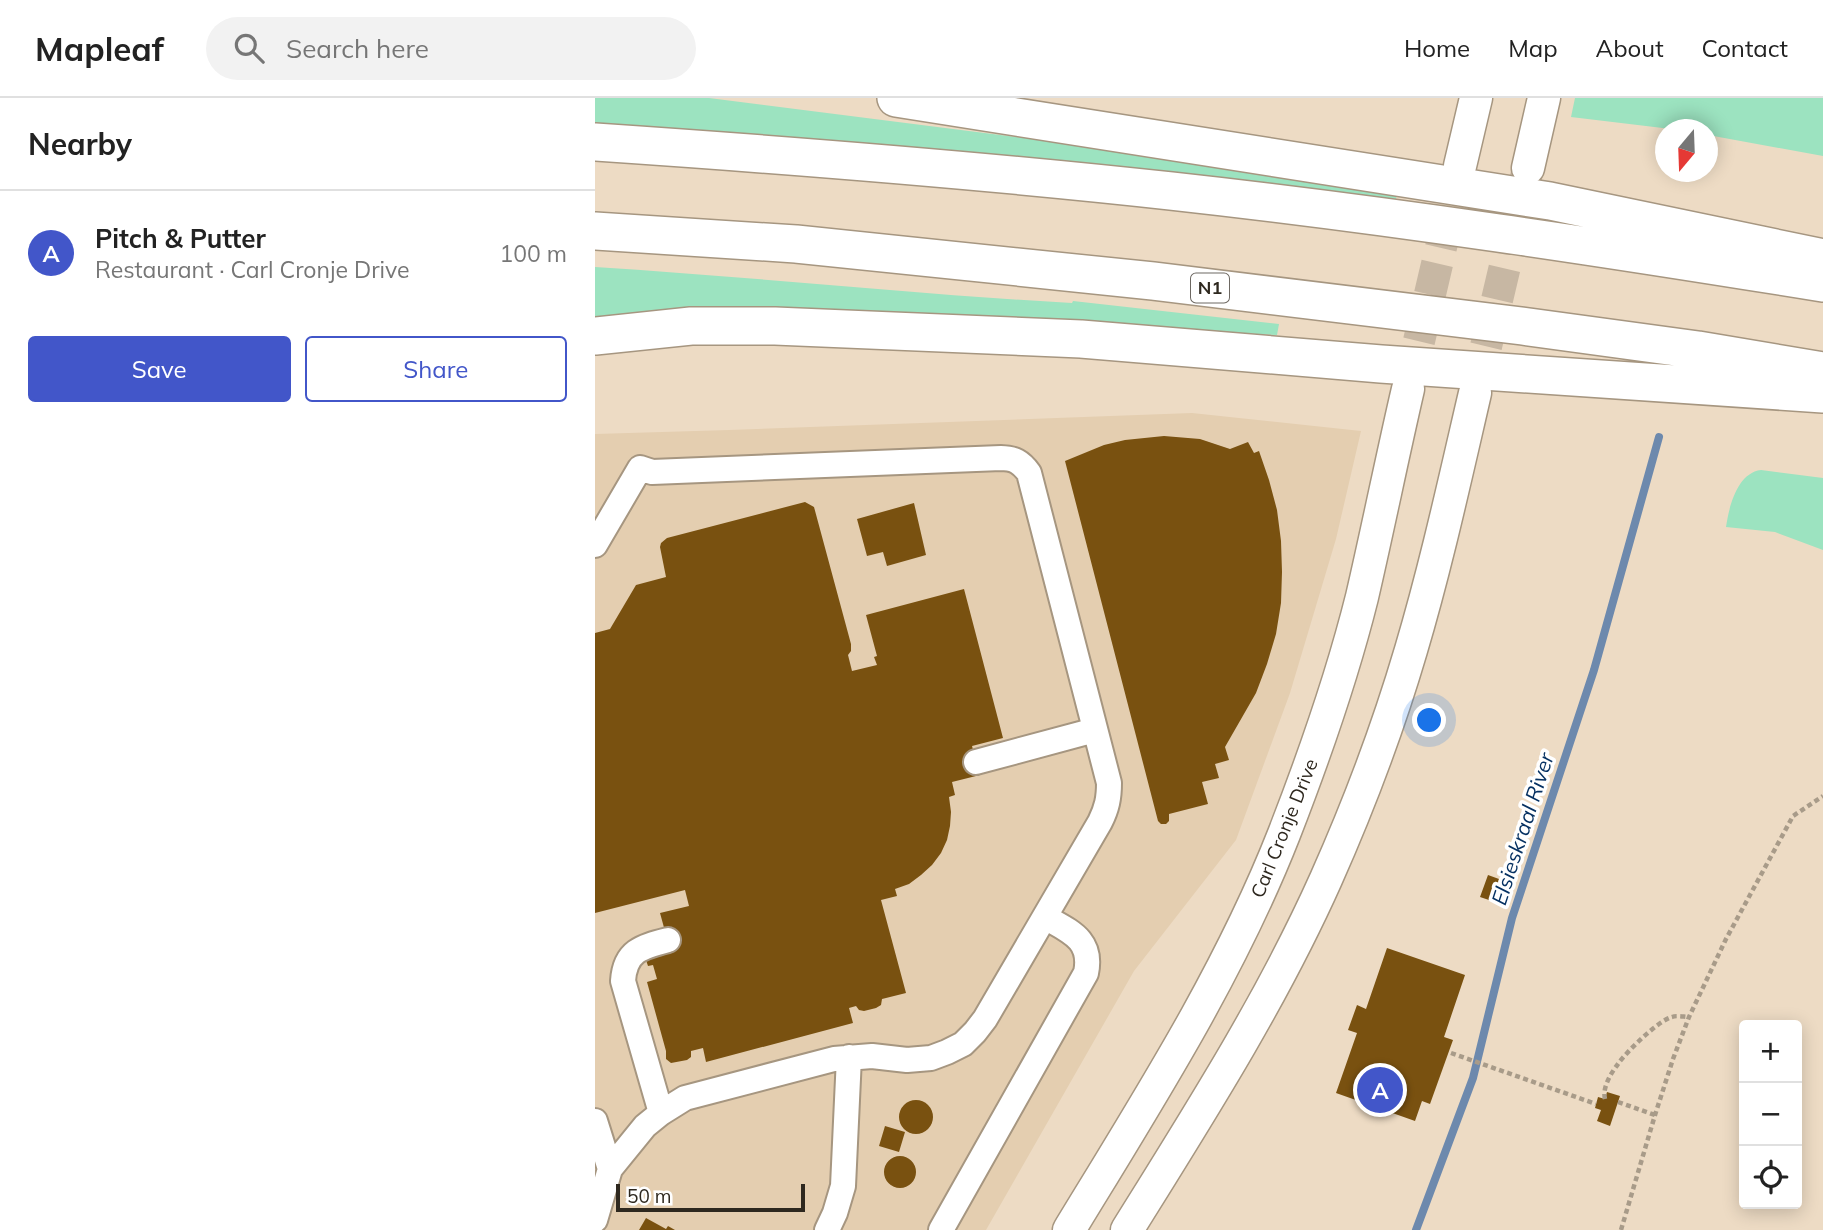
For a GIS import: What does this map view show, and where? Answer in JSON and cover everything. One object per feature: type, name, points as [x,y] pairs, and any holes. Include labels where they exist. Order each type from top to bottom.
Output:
[{"type":"highway","points":[[896,98],[1550,201],[1823,258]]},
{"type":"highway","points":[[595,142],[801,156],[1171,191],[1545,239],[1823,282]]},
{"type":"highway","name":"N1","points":[[595,231],[796,244],[1153,281],[1522,326],[1698,350],[1823,371]]},
{"type":"highway","points":[[595,336],[691,326],[775,326],[1081,339],[1381,364],[1823,394]]},
{"type":"main road","points":[[1460,166],[1476,98]]},
{"type":"main road","points":[[1528,168],[1544,98]]},
{"type":"main road","name":"Carl Cronje Drive","points":[[1069,1230],[1146,1104],[1225,964],[1283,836],[1322,727],[1361,598],[1408,389]]},
{"type":"main road","points":[[1127,1230],[1253,1021],[1326,880],[1354,812],[1411,651],[1475,393]]},
{"type":"lane","points":[[595,1220],[610,1169],[635,1137],[661,1113],[685,1098],[820,1062],[872,1056],[919,1060],[939,1055],[963,1044],[985,1019],[1106,810],[1109,797],[1109,783],[1029,473],[1019,462],[1010,458],[652,472],[639,468],[596,540]]},
{"type":"lane","points":[[976,762],[1095,730]]},
{"type":"lane","points":[[941,1230],[1086,973],[1087,954],[1080,940],[1075,934],[1045,916]]},
{"type":"lane","points":[[661,1113],[623,981],[627,962],[632,955],[640,948],[668,940]]},
{"type":"lane","points":[[827,1230],[843,1186],[849,1057]]},
{"type":"lane","points":[[595,1121],[610,1169]]},
{"type":"path","points":[[1621,1230],[1655,1115],[1689,1017],[1726,939],[1793,816],[1823,796]]},
{"type":"path","points":[[1605,1099],[1607,1084],[1617,1064],[1641,1040],[1673,1016],[1689,1017]]},
{"type":"path","points":[[1451,1053],[1596,1104]]},
{"type":"path","points":[[1618,1102],[1655,1115]]},
{"type":"shaded area","points":[[1192,413],[1361,431],[1336,539],[1290,693],[1236,840],[1134,971],[986,1230],[595,1230],[595,434]]},
{"type":"green space","points":[[595,98],[709,98],[1047,141],[1397,194],[1396,199],[896,145],[595,126]]},
{"type":"green space","points":[[1575,98],[1823,98],[1823,156],[1718,137],[1718,119],[1655,119],[1655,127],[1571,117]]},
{"type":"green space","points":[[595,267],[1012,299],[1073,301],[1279,324],[1277,335],[811,312],[640,313],[595,317]]},
{"type":"green space","points":[[1761,470],[1823,478],[1823,550],[1775,532],[1726,527],[1729,510],[1740,484],[1753,472]]},
{"type":"building","points":[[1164,436],[1200,439],[1230,449],[1248,442],[1254,453],[1259,451],[1277,510],[1282,572],[1276,634],[1267,664],[1256,693],[1225,747],[1229,760],[1215,764],[1219,778],[1202,782],[1208,804],[1169,814],[1169,821],[1161,824],[1158,821],[1065,461],[1104,445]]},
{"type":"building","points":[[805,502],[814,507],[851,644],[848,655],[852,671],[877,665],[866,615],[964,589],[1003,738],[972,746],[980,775],[952,782],[955,795],[949,797],[950,826],[941,853],[921,875],[909,884],[895,889],[897,896],[881,900],[906,993],[882,999],[881,1005],[876,1008],[864,1011],[856,1006],[849,1008],[853,1023],[706,1062],[703,1048],[691,1051],[691,1057],[687,1060],[671,1063],[666,1059],[647,982],[657,979],[653,965],[648,966],[646,960],[671,953],[660,913],[689,906],[685,890],[595,913],[595,633],[610,629],[636,585],[666,577],[660,547],[667,538]]},
{"type":"building","points":[[914,503],[926,555],[887,566],[883,552],[867,556],[857,519]]},
{"type":"building","points":[[1488,875],[1499,879],[1492,901],[1480,897]]},
{"type":"building","points":[[1387,948],[1465,975],[1444,1037],[1453,1040],[1430,1104],[1422,1101],[1415,1121],[1336,1093],[1357,1033],[1348,1030],[1357,1005],[1366,1009]]},
{"type":"building","points":[[1607,1092],[1620,1096],[1610,1126],[1597,1121],[1601,1110],[1595,1108],[1598,1097],[1605,1099]]},
{"type":"building","points":[[916,1100],[928,1105],[933,1117],[928,1129],[916,1134],[904,1129],[899,1117],[904,1105]]},
{"type":"building","points":[[885,1126],[905,1132],[899,1152],[879,1146]]},
{"type":"building","points":[[900,1156],[912,1160],[916,1172],[912,1184],[900,1188],[888,1184],[884,1172],[888,1160]]},
{"type":"building","points":[[646,1218],[666,1229],[668,1226],[675,1230],[639,1230]]},
{"type":"waterway","name":"Elsieskraal River","points":[[1416,1230],[1473,1078],[1512,918],[1594,670],[1659,437]]},
{"type":"tunnel","points":[[1408,388],[1460,166]]},
{"type":"tunnel","points":[[1475,393],[1527,173]]},
{"type":"place","name":"Pitch & Putter","points":[[1380,1090]]}]
